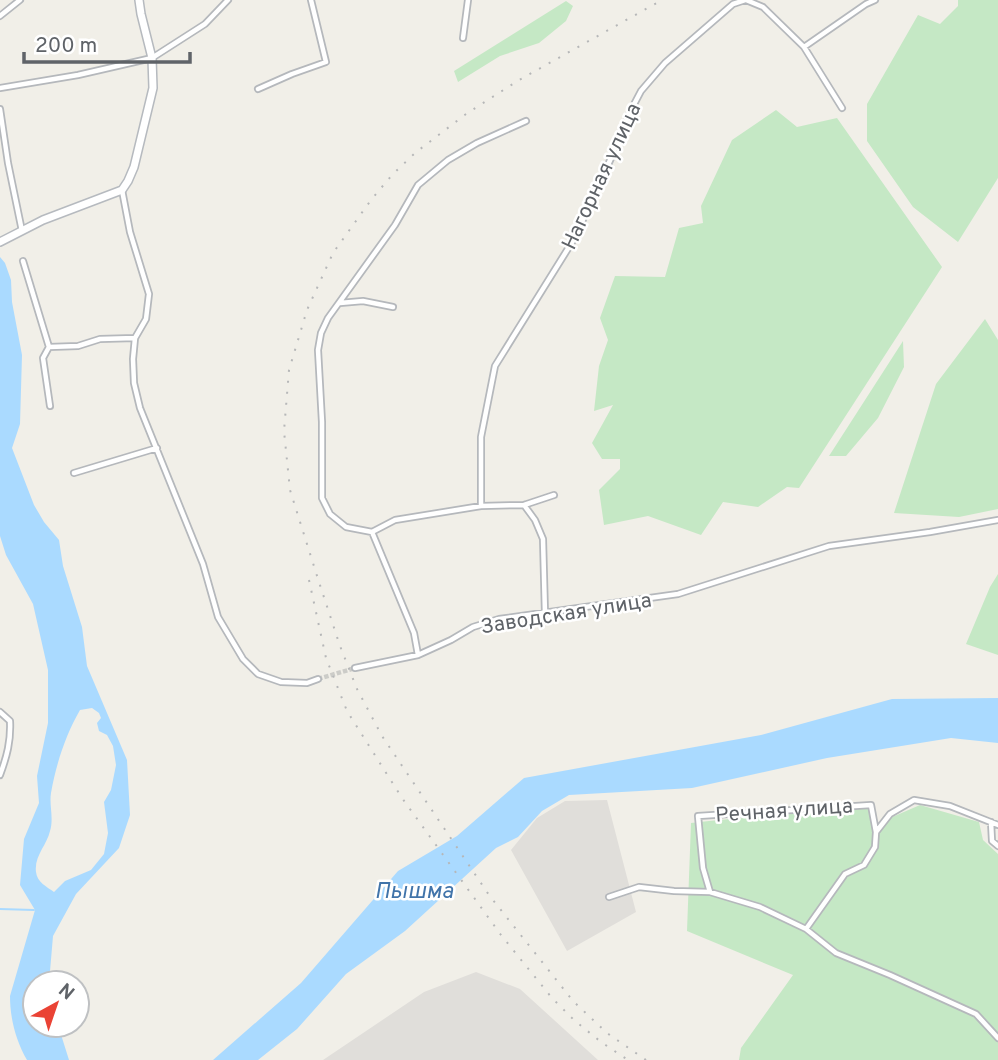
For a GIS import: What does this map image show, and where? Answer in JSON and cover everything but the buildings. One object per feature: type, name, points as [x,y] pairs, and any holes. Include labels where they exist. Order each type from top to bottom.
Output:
[{"type":"main road","points":[[1,242],[62,212],[122,190],[128,181],[135,167],[153,88],[152,58],[139,0]]},
{"type":"street","points":[[0,16],[20,0]]},
{"type":"street","points":[[0,88],[78,75],[152,58],[205,24],[228,0]]},
{"type":"street","points":[[258,89],[326,62],[311,0]]},
{"type":"street","points":[[463,38],[468,0]]},
{"type":"street","name":"Нагорная улица","points":[[481,506],[481,437],[495,366],[574,239],[641,91],[666,63],[733,4],[746,0],[763,7],[804,47],[842,108]]},
{"type":"street","points":[[804,47],[875,0]]},
{"type":"street","points":[[0,109],[22,231]]},
{"type":"street","points":[[526,121],[448,160],[418,184],[395,225],[328,318],[321,333],[318,351],[323,498],[330,514],[346,527],[372,531],[395,520],[481,506],[524,505],[554,495]]},
{"type":"street","points":[[122,190],[130,232],[149,295],[146,319],[135,338],[134,383],[141,408],[203,564],[218,617],[243,659],[258,674],[281,682],[307,683],[318,679]]},
{"type":"street","points":[[23,261],[49,347],[43,358],[50,406]]},
{"type":"street","points":[[340,303],[363,301],[393,307]]},
{"type":"street","points":[[49,347],[78,346],[100,339],[135,338]]},
{"type":"street","points":[[74,473],[157,448]]},
{"type":"street","points":[[524,505],[544,539],[545,614]]},
{"type":"street","name":"Заводская улица","points":[[355,668],[418,655],[474,627],[499,619],[677,594],[829,546],[998,520]]},
{"type":"street","points":[[372,531],[414,633],[418,655]]},
{"type":"street","points":[[0,712],[10,721],[11,739],[0,775]]},
{"type":"street","name":"Речная улица","points":[[876,832],[890,814],[915,800],[950,806],[998,825]]},
{"type":"street","name":"Речная улица","points":[[710,892],[703,868],[698,816],[871,805],[876,832]]},
{"type":"street","points":[[991,822],[992,841],[998,846]]},
{"type":"street","points":[[806,929],[845,874],[864,865],[876,847],[876,832]]},
{"type":"street","points":[[609,897],[639,887],[710,892],[760,907],[806,929],[836,953],[976,1014],[998,1038]]},
{"type":"shaded area","points":[[607,800],[636,912],[567,951],[511,850],[537,818],[565,801]]},
{"type":"shaded area","points":[[476,972],[520,989],[598,1060],[323,1060],[424,992]]},
{"type":"green space","points":[[958,0],[998,0],[998,178],[958,242],[913,207],[867,141],[867,104],[918,15],[940,24],[958,6]]},
{"type":"green space","points":[[566,1],[573,6],[566,21],[539,43],[500,56],[458,82],[454,71]]},
{"type":"green space","points":[[776,110],[797,127],[837,118],[942,267],[799,488],[787,487],[758,507],[723,502],[701,535],[648,516],[604,525],[599,490],[620,469],[620,459],[602,459],[592,443],[613,405],[594,411],[599,366],[608,340],[600,318],[615,276],[665,277],[679,228],[703,223],[701,206],[732,140]]},
{"type":"green space","points":[[985,319],[998,340],[998,509],[959,517],[894,513],[936,384]]},
{"type":"green space","points":[[903,341],[904,367],[878,418],[846,456],[829,456]]},
{"type":"green space","points":[[998,574],[998,655],[966,644]]},
{"type":"green space","points":[[920,805],[979,822],[983,840],[998,854],[998,1060],[739,1060],[741,1048],[793,975],[687,931],[691,823],[868,807],[874,838],[890,818]]},
{"type":"water","points":[[0,257],[11,280],[12,302],[22,355],[20,424],[12,448],[34,505],[59,540],[63,566],[82,627],[87,666],[127,760],[130,815],[119,848],[76,894],[53,936],[50,969],[21,969],[21,1039],[62,1039],[69,1060],[27,1060],[11,1013],[10,996],[35,910],[20,885],[24,839],[39,803],[37,776],[48,723],[48,670],[33,604],[6,555],[0,536]],"holes":[[[92,708],[101,718],[97,723],[99,731],[107,735],[113,746],[116,765],[111,790],[104,802],[108,833],[104,854],[91,870],[65,881],[54,892],[38,879],[36,866],[51,826],[51,798],[56,771],[66,739],[80,710]]]},
{"type":"water","name":"Пышма","points":[[998,698],[998,743],[951,738],[827,758],[692,788],[569,795],[542,811],[518,837],[496,848],[405,931],[346,974],[297,1029],[258,1060],[213,1060],[301,983],[398,871],[457,836],[524,778],[761,735],[892,699]]},
{"type":"waterway","points":[[0,909],[34,910]]},
{"type":"tunnel","points":[[318,679],[355,668]]},
{"type":"railway","points":[[646,1060],[607,1033],[573,1001],[489,895],[382,736],[357,689],[318,579],[290,490],[284,431],[289,370],[307,310],[333,253],[392,175],[415,153],[466,114],[519,80],[662,0]]},
{"type":"railway","points":[[309,580],[326,658],[347,711],[402,798],[501,935],[552,998],[574,1020],[628,1060]]}]
